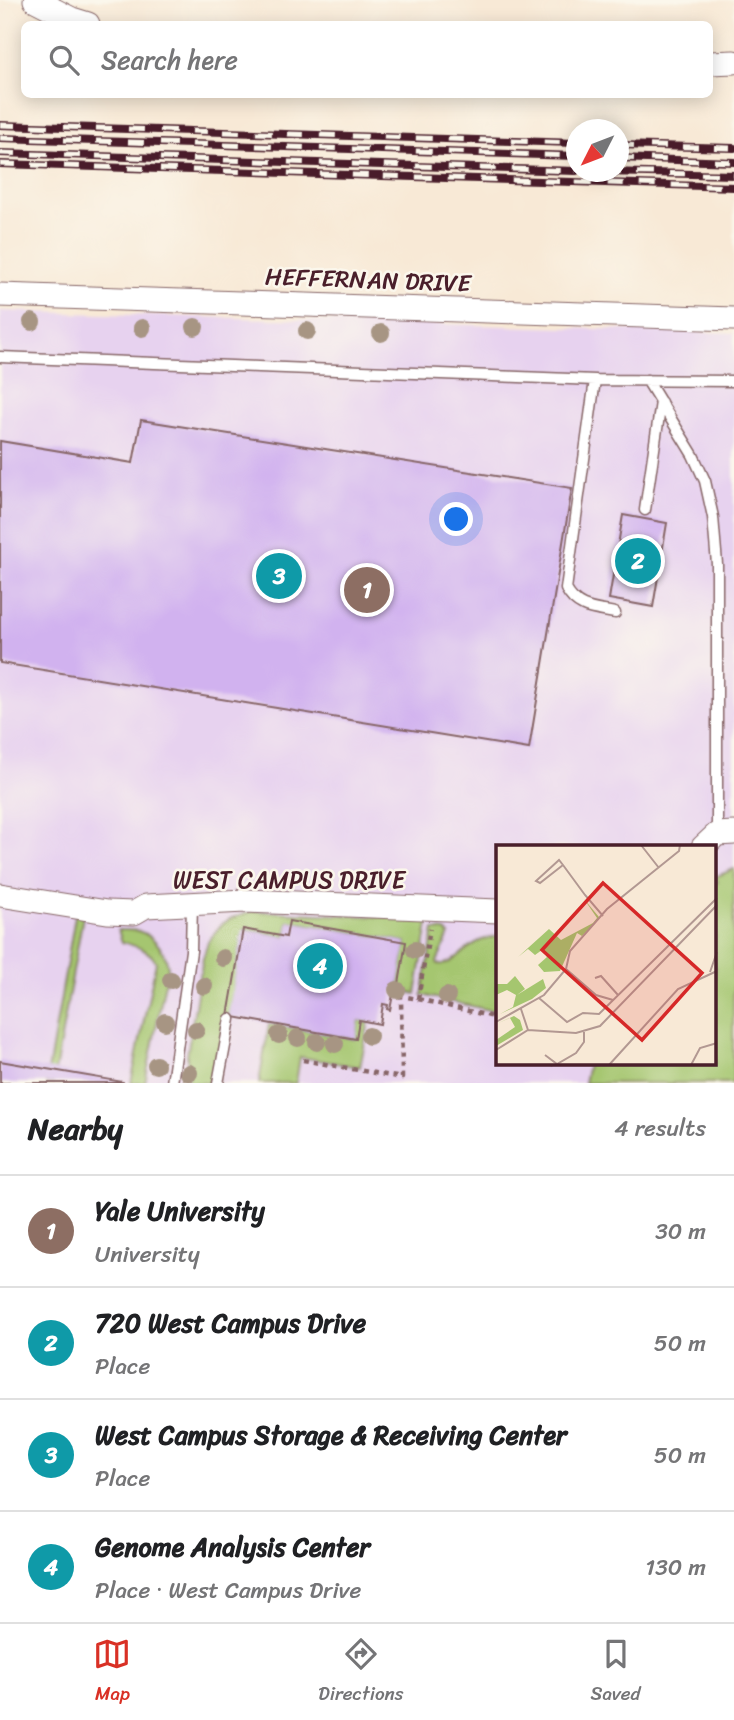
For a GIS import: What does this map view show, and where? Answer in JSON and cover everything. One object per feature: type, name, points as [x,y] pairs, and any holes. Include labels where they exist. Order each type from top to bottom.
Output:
[{"type":"street","points":[[35,0],[78,21]]},
{"type":"street","points":[[713,63],[734,62]]},
{"type":"street","name":"HEFFERNAN DRIVE","points":[[0,295],[734,319]]},
{"type":"street","name":"WEST CAMPUS DRIVE","points":[[0,895],[107,912],[134,913],[146,906],[245,901],[496,911]]},
{"type":"lane","points":[[0,357],[595,380],[734,381]]},
{"type":"lane","points":[[595,380],[566,589],[571,599],[579,605],[615,613]]},
{"type":"lane","points":[[647,380],[693,455],[705,481],[713,517],[717,564],[718,838]]},
{"type":"lane","points":[[645,510],[661,402]]},
{"type":"lane","points":[[172,1083],[191,951],[192,903]]},
{"type":"lane","points":[[218,1083],[230,1019]]},
{"type":"path","points":[[418,999],[430,934]]},
{"type":"path","points":[[393,995],[496,1018]]},
{"type":"path","points":[[303,1060],[403,1081],[401,996]]},
{"type":"shaded area","points":[[0,311],[734,333],[734,1083],[0,1083]]},
{"type":"green space","points":[[734,869],[733,1083],[584,1083],[588,1066],[716,1066],[716,877]]},
{"type":"green space","points":[[79,893],[83,916],[53,1083],[46,1083]]},
{"type":"green space","points":[[253,911],[429,919],[416,994],[398,990],[406,942],[289,921],[286,937],[244,929],[217,1083],[188,1083],[187,1055],[208,942],[222,924]]},
{"type":"green space","points":[[118,930],[136,930],[151,937],[167,961],[145,1083],[131,1083],[156,962],[146,951],[122,942]]},
{"type":"green space","points":[[434,930],[446,931],[449,935],[438,964],[448,963],[478,942],[496,936],[496,1012],[422,995]]},
{"type":"green space","points":[[359,1020],[369,1022],[360,1067],[300,1057],[296,1083],[259,1083],[269,1024],[355,1039]]},
{"type":"building","points":[[141,420],[572,488],[529,749],[0,663],[0,441],[133,463]]},
{"type":"building","points":[[623,515],[667,523],[653,607],[609,599]]},
{"type":"building","points":[[289,921],[406,942],[398,990],[394,989],[390,1010],[387,1009],[388,1005],[383,1004],[380,1024],[359,1020],[356,1039],[228,1016],[243,929],[286,937]]},
{"type":"building","points":[[0,1061],[123,1082],[123,1083],[0,1083]]},
{"type":"railway","points":[[0,125],[566,143]]},
{"type":"railway","points":[[0,138],[566,156]]},
{"type":"railway","points":[[629,145],[734,148]]},
{"type":"railway","points":[[0,153],[566,171]]},
{"type":"railway","points":[[629,158],[734,162]]},
{"type":"railway","points":[[0,164],[734,187]]},
{"type":"railway","points":[[629,173],[734,175]]},
{"type":"place","name":"720 West Campus Drive","points":[[638,561]]},
{"type":"place","name":"West Campus Storage & Receiving Center","points":[[279,576]]},
{"type":"place","name":"Yale University","points":[[367,590]]},
{"type":"place","name":"Genome Analysis Center","points":[[320,966]]}]
